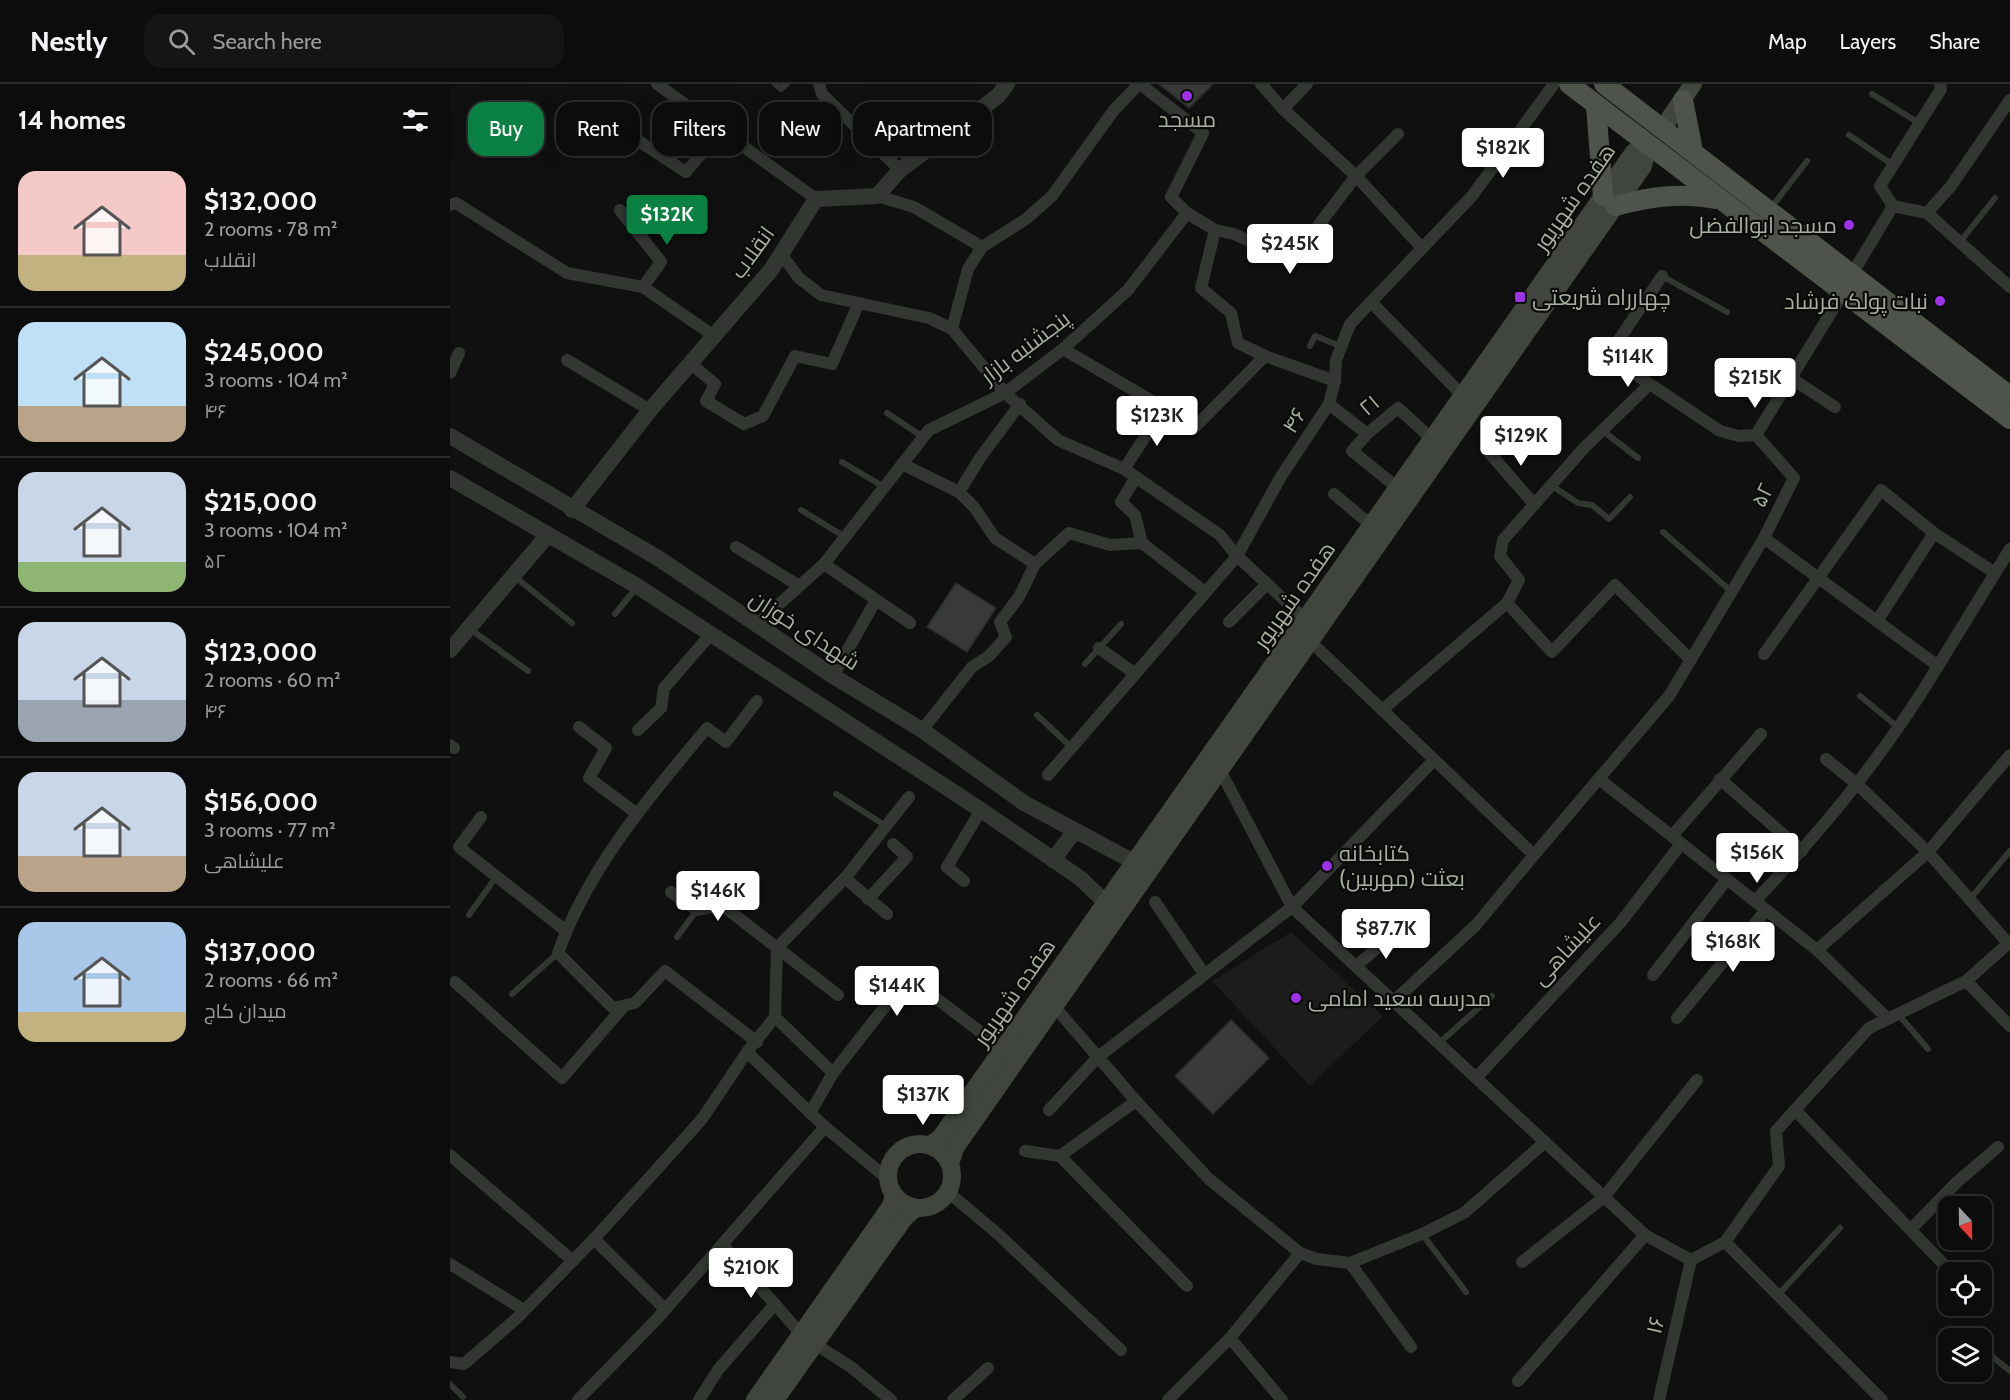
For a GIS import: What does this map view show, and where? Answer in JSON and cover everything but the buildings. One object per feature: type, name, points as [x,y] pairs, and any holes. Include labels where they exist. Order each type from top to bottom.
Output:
[{"type":"main road","points":[[1569,84],[2010,419]]},
{"type":"main road","points":[[1604,84],[2010,396]]},
{"type":"main road","points":[[1648,144],[1663,128],[1688,92]]},
{"type":"main road","points":[[1688,92],[1693,151]]},
{"type":"main road","points":[[1596,105],[1609,201],[1655,196],[1698,195],[1719,199]]},
{"type":"main road","name":"هفده شهریور","points":[[931,1145],[942,1137],[1105,902],[1464,397],[1609,201],[1643,166],[1648,144]]},
{"type":"main road","name":"هفده شهریور","points":[[950,1164],[954,1148],[1309,640],[1609,201]]},
{"type":"main road","points":[[755,1400],[808,1339],[905,1216],[916,1208],[936,1204],[948,1192],[953,1178],[950,1164],[940,1150],[931,1145],[910,1145],[900,1150],[889,1168],[891,1206],[808,1339],[775,1400]]},
{"type":"main road","points":[[891,1187],[905,1205],[916,1208]]},
{"type":"street","points":[[657,84],[682,102]]},
{"type":"street","points":[[819,84],[822,94],[900,170]]},
{"type":"street","points":[[877,196],[900,170],[998,96],[1007,84]]},
{"type":"street","points":[[952,329],[968,269],[982,247],[1026,219],[1052,196],[1114,110],[1139,84],[1203,133],[1172,197],[1187,213],[1215,230],[1234,234],[1292,260],[1356,176],[1398,134]]},
{"type":"street","points":[[1261,84],[1283,109],[1356,176],[1422,248],[1472,196],[1554,84]]},
{"type":"street","points":[[1283,109],[1307,84]]},
{"type":"street","points":[[1940,84],[1941,89],[1880,186],[1893,206],[1927,213],[2008,282]]},
{"type":"street","points":[[1927,213],[1951,186],[2009,103]]},
{"type":"street","points":[[747,149],[816,199],[877,196],[914,207],[982,247]]},
{"type":"street","points":[[662,156],[686,172],[699,156]]},
{"type":"street","name":"انقلاب","points":[[572,510],[650,411],[771,270],[816,199]]},
{"type":"street","points":[[450,205],[456,203],[567,273],[644,287],[714,336]]},
{"type":"street","points":[[1852,274],[1893,206]]},
{"type":"street","points":[[620,210],[661,262],[644,287]]},
{"type":"street","name":"پنجشنبه بازار","points":[[757,624],[798,585],[825,564],[929,429],[1005,393],[1063,349],[1128,290],[1187,213]]},
{"type":"street","points":[[1215,230],[1201,288],[1231,314],[1238,343],[1265,356],[1335,381]]},
{"type":"street","name":"۴۶","points":[[1048,775],[1237,556],[1280,478],[1329,404],[1335,381],[1336,360],[1343,347],[1350,324],[1422,248]]},
{"type":"street","points":[[781,254],[799,278],[821,295],[858,305],[928,318],[952,329],[1005,393],[1058,440],[1124,469],[1220,535],[1237,556],[1306,620]]},
{"type":"street","points":[[1662,276],[1618,341],[1617,362],[1720,431],[1739,436],[1756,435],[1843,293]]},
{"type":"street","points":[[1371,302],[1464,397]]},
{"type":"street","points":[[690,363],[714,384],[706,401],[744,424],[763,416],[795,356],[832,364],[858,305]]},
{"type":"street","points":[[1063,349],[1164,408],[1186,429],[1193,429],[1265,356]]},
{"type":"street","points":[[450,373],[459,353]]},
{"type":"street","points":[[567,360],[650,411]]},
{"type":"street","points":[[1791,378],[1835,406]]},
{"type":"street","points":[[1382,710],[1507,603],[1519,580],[1500,556],[1503,540],[1551,485],[1650,384]]},
{"type":"street","points":[[959,492],[1020,404]]},
{"type":"street","name":"۲۱","points":[[1329,404],[1367,435],[1398,408],[1433,440]]},
{"type":"street","points":[[1124,469],[1164,408]]},
{"type":"street","points":[[1367,435],[1352,451],[1399,489]]},
{"type":"street","name":"۵۲","points":[[1756,435],[1794,478],[1764,538]]},
{"type":"street","name":"شهدای خوزان","points":[[450,436],[572,510],[658,558],[833,676],[922,730],[1024,803],[1074,832],[1134,862]]},
{"type":"street","points":[[1486,449],[1534,504]]},
{"type":"street","points":[[902,464],[959,492],[974,507],[995,538],[1035,564]]},
{"type":"street","points":[[1136,477],[1122,502],[1134,515],[1142,543],[1205,592]]},
{"type":"street","points":[[450,478],[637,586],[981,810],[1080,878],[1105,902]]},
{"type":"street","points":[[1764,654],[1881,490],[1934,533],[1995,573]]},
{"type":"street","points":[[1334,494],[1372,526]]},
{"type":"street","points":[[922,730],[972,667],[989,656],[1006,637],[1000,622],[1019,597],[1035,564],[1068,533],[1110,545],[1142,543]]},
{"type":"street","points":[[1877,621],[1934,533]]},
{"type":"street","points":[[450,650],[548,535]]},
{"type":"street","points":[[1394,1001],[1476,925],[1669,696],[1764,538],[1938,666]]},
{"type":"street","points":[[736,548],[798,585]]},
{"type":"street","points":[[1755,901],[1802,851],[1858,785],[1899,728],[2010,549]]},
{"type":"street","points":[[825,564],[910,623]]},
{"type":"street","points":[[1229,622],[1267,584]]},
{"type":"street","points":[[1507,603],[1552,652],[1615,585],[1690,660]]},
{"type":"street","points":[[833,676],[876,600]]},
{"type":"street","points":[[638,730],[661,708],[664,688],[711,634]]},
{"type":"street","points":[[1309,640],[1534,855]]},
{"type":"street","points":[[1099,648],[1134,673]]},
{"type":"street","points":[[757,701],[726,742],[707,728],[636,813],[571,917],[558,953],[613,1008],[635,1004],[665,970],[757,1042]]},
{"type":"street","points":[[579,727],[606,748],[589,778],[636,813]]},
{"type":"street","name":"علیشاهی","points":[[1476,1078],[1621,921],[1720,779],[1761,734]]},
{"type":"street","points":[[1817,950],[1928,852],[2010,755]]},
{"type":"street","points":[[1219,768],[1292,907],[1645,1235],[1691,1260],[1725,1242],[1779,1166],[1776,1131],[1869,1028],[1966,981],[2009,942],[1928,852],[1858,785],[1826,759]]},
{"type":"street","points":[[1049,1110],[1098,1057],[1292,907],[1434,760]]},
{"type":"street","points":[[1599,779],[1817,950],[1893,1016]]},
{"type":"street","points":[[1720,779],[1802,851]]},
{"type":"street","points":[[450,1362],[464,1364],[524,1310],[594,1239],[702,1119],[747,1052],[775,1017],[777,948],[845,878],[909,797]]},
{"type":"street","points":[[964,881],[947,867],[981,810]]},
{"type":"street","points":[[481,817],[459,847],[566,931]]},
{"type":"street","points":[[1053,860],[1074,832]]},
{"type":"street","points":[[868,899],[907,857],[892,844]]},
{"type":"street","points":[[845,878],[887,914]]},
{"type":"street","points":[[1653,975],[1726,879]]},
{"type":"street","points":[[670,892],[697,910],[722,905],[838,995]]},
{"type":"street","points":[[1155,902],[1204,974]]},
{"type":"street","points":[[1677,1018],[1766,910]]},
{"type":"street","points":[[1356,966],[1397,931]]},
{"type":"street","points":[[810,1113],[833,1073],[908,977],[1003,1049]]},
{"type":"street","points":[[1966,981],[2010,1026]]},
{"type":"street","points":[[455,982],[562,1078],[624,1006]]},
{"type":"street","points":[[1053,1005],[1136,1101],[1209,1179],[1300,1253],[1317,1259],[1350,1263],[1422,1234],[1464,1213],[1545,1142]]},
{"type":"street","points":[[775,1017],[833,1073]]},
{"type":"street","points":[[747,1052],[891,1187]]},
{"type":"street","points":[[1522,1262],[1604,1197],[1697,1080]]},
{"type":"street","points":[[1060,1156],[1136,1101]]},
{"type":"street","points":[[1795,1110],[1942,1262]]},
{"type":"street","points":[[578,1400],[665,1310],[825,1127]]},
{"type":"street","points":[[1911,1229],[1957,1182],[1998,1147]]},
{"type":"street","points":[[1024,1151],[1060,1156],[1187,1286]]},
{"type":"street","points":[[450,1155],[573,1261]]},
{"type":"street","points":[[948,1192],[999,1235],[1121,1350]]},
{"type":"street","points":[[1518,1381],[1645,1235]]},
{"type":"street","points":[[594,1239],[665,1310]]},
{"type":"street","points":[[1725,1242],[1882,1400]]},
{"type":"street","points":[[723,1245],[808,1339],[850,1367],[891,1400]]},
{"type":"street","points":[[1168,1400],[1230,1338],[1300,1253]]},
{"type":"street","name":"۱۶","points":[[1659,1400],[1691,1260]]},
{"type":"street","points":[[1350,1263],[1411,1347]]},
{"type":"street","points":[[450,1264],[524,1310]]},
{"type":"street","points":[[699,1400],[718,1370],[775,1304]]},
{"type":"street","points":[[1230,1338],[1282,1400]]},
{"type":"street","points":[[953,1400],[988,1368]]},
{"type":"lane","points":[[775,84],[781,89],[787,84]]},
{"type":"lane","points":[[1872,94],[1919,123]]},
{"type":"lane","points":[[1849,135],[1893,165]]},
{"type":"lane","points":[[1769,210],[1808,161]]},
{"type":"lane","points":[[1959,242],[1995,198]]},
{"type":"lane","points":[[1662,276],[1726,312]]},
{"type":"lane","points":[[1310,346],[1315,336],[1343,347]]},
{"type":"lane","points":[[887,413],[923,437]]},
{"type":"lane","points":[[1603,430],[1638,458]]},
{"type":"lane","points":[[842,462],[884,487]]},
{"type":"lane","points":[[1551,485],[1578,503],[1592,505],[1609,519],[1630,497]]},
{"type":"lane","points":[[801,510],[845,537]]},
{"type":"lane","points":[[1663,532],[1732,592]]},
{"type":"lane","points":[[512,575],[572,623]]},
{"type":"lane","points":[[615,614],[637,586]]},
{"type":"lane","points":[[1085,664],[1121,624]]},
{"type":"lane","points":[[469,628],[528,671]]},
{"type":"lane","points":[[1860,696],[1899,728]]},
{"type":"lane","points":[[1037,715],[1071,747]]},
{"type":"lane","points":[[836,794],[886,826]]},
{"type":"lane","points":[[1970,899],[2010,851]]},
{"type":"lane","points":[[686,902],[705,876]]},
{"type":"lane","points":[[469,915],[496,877]]},
{"type":"lane","points":[[677,937],[697,910]]},
{"type":"lane","points":[[512,994],[558,953]]},
{"type":"lane","points":[[1439,1043],[1492,996]]},
{"type":"lane","points":[[1893,1016],[1928,1049]]},
{"type":"lane","points":[[1778,1295],[1840,1228]]},
{"type":"lane","points":[[1422,1234],[1466,1292]]},
{"type":"lane","points":[[1992,1358],[2010,1371]]},
{"type":"lane","points":[[450,1384],[463,1397]]},
{"type":"shaded area","name":"مدرسه سعید امامی","points":[[1291,932],[1383,1016],[1310,1086],[1212,981]]},
{"type":"place","name":"مسجد","points":[[1187,96]]},
{"type":"place","name":"مسجد ابوالفضل","points":[[1849,225]]},
{"type":"place","name":"چهارراه شریعتی","points":[[1520,297]]},
{"type":"place","name":"نبات پولک فرشاد","points":[[1940,301]]},
{"type":"place","name":"کتابخانه بعثت (مهربین)","points":[[1327,866]]},
{"type":"place","name":"مدرسه سعید امامی","points":[[1296,998]]}]
